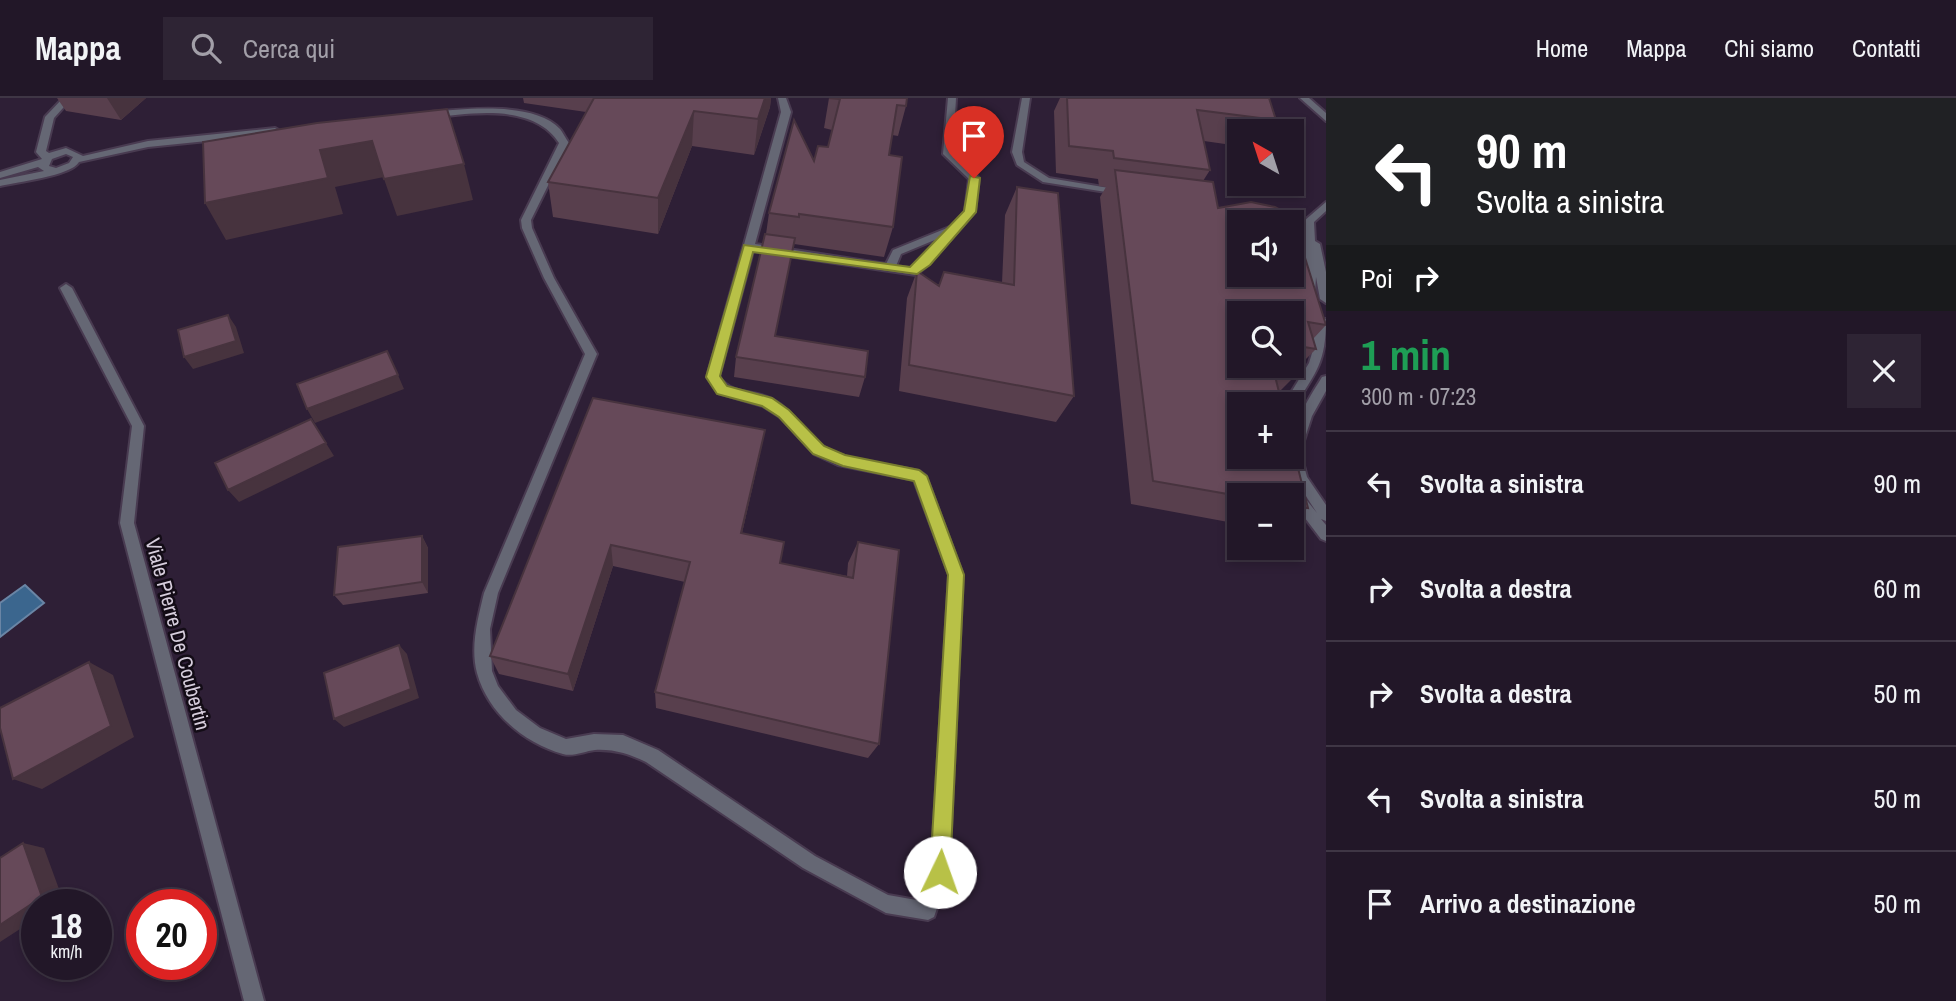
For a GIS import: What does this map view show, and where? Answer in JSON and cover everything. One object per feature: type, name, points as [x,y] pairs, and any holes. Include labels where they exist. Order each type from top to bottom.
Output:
[{"type":"street","points":[[46,160],[41,152],[50,117],[68,98]]},
{"type":"street","points":[[469,111],[493,98]]},
{"type":"street","points":[[423,116],[509,109],[541,120],[561,134],[564,143],[526,220],[527,228],[549,278],[591,354],[491,593],[483,629],[484,671],[492,691],[510,715],[534,734],[566,747],[594,742],[623,743],[652,756],[809,862],[886,904],[928,911],[940,872],[956,575],[919,476],[843,461],[819,450],[784,414],[767,402],[722,390],[713,377],[786,112],[782,98]]},
{"type":"street","points":[[749,247],[912,272],[925,262],[970,212],[974,178],[948,154],[952,98]]},
{"type":"street","points":[[1026,98],[1017,152],[1020,163],[1046,180],[1132,195]]},
{"type":"street","points":[[1304,98],[1326,118]]},
{"type":"street","points":[[0,175],[66,151],[284,130]]},
{"type":"street","points":[[0,183],[56,171],[77,160],[148,144]]},
{"type":"street","points":[[66,151],[74,152],[78,156],[77,160]]},
{"type":"street","points":[[46,160],[43,167],[56,171]]},
{"type":"street","points":[[1323,209],[1320,236],[1326,299]]},
{"type":"street","points":[[1297,392],[1318,353],[1324,329],[1311,295],[1307,230],[1309,221],[1323,209]]},
{"type":"street","points":[[890,268],[897,252],[952,229]]},
{"type":"street","name":"Viale Pierre De Coubertin","points":[[66,288],[138,426],[127,523],[254,1001]]},
{"type":"street","points":[[1298,290],[1318,353]]},
{"type":"street","points":[[1326,380],[1296,432],[1294,445],[1301,475],[1326,515]]},
{"type":"street","points":[[1304,511],[1326,535]]},
{"type":"water","points":[[25,585],[44,603],[0,637],[0,603]]},
{"type":"building","points":[[594,98],[765,98],[758,119],[694,111],[658,198],[548,182]]},
{"type":"building","points":[[829,98],[907,98],[906,106],[897,105],[889,155],[902,157],[893,227],[799,214],[799,217],[769,213],[794,120],[814,161],[818,146],[828,147],[840,99]]},
{"type":"building","points":[[1067,98],[1269,98],[1276,119],[1197,110],[1210,170],[1114,158],[1113,151],[1069,146]]},
{"type":"building","points":[[447,109],[464,164],[384,179],[372,141],[320,150],[328,178],[205,203],[203,142],[317,123]]},
{"type":"building","points":[[1115,170],[1213,182],[1218,208],[1251,202],[1280,210],[1227,210],[1227,287],[1304,287],[1304,255],[1326,325],[1308,322],[1316,349],[1304,347],[1304,301],[1227,301],[1227,378],[1276,378],[1279,392],[1227,392],[1227,469],[1298,469],[1302,483],[1227,483],[1227,494],[1153,481]]},
{"type":"building","points":[[1017,187],[1058,193],[1074,396],[909,365],[917,271],[939,286],[944,272],[1014,285]]},
{"type":"building","points":[[765,234],[795,238],[775,336],[868,351],[865,377],[736,357]]},
{"type":"building","points":[[228,315],[236,341],[184,357],[178,330]]},
{"type":"building","points":[[387,351],[398,375],[307,409],[297,384]]},
{"type":"building","points":[[593,398],[765,430],[741,533],[784,542],[780,563],[853,578],[858,542],[899,550],[879,744],[655,692],[690,562],[611,545],[568,674],[490,656]]},
{"type":"building","points":[[311,419],[326,443],[228,490],[215,463]]},
{"type":"building","points":[[1304,492],[1308,508],[1304,508]]},
{"type":"building","points":[[422,536],[422,582],[334,595],[338,547]]},
{"type":"building","points":[[399,645],[411,689],[334,719],[324,673]]},
{"type":"building","points":[[89,662],[111,726],[13,779],[0,728],[0,708]]},
{"type":"building","points":[[23,843],[39,889],[21,889],[21,911],[0,925],[0,858]]},
{"type":"route","points":[[940,872],[956,575],[919,476],[843,461],[819,450],[784,414],[767,402],[722,390],[713,377],[749,247],[912,272],[925,262],[970,212],[974,178]]}]
